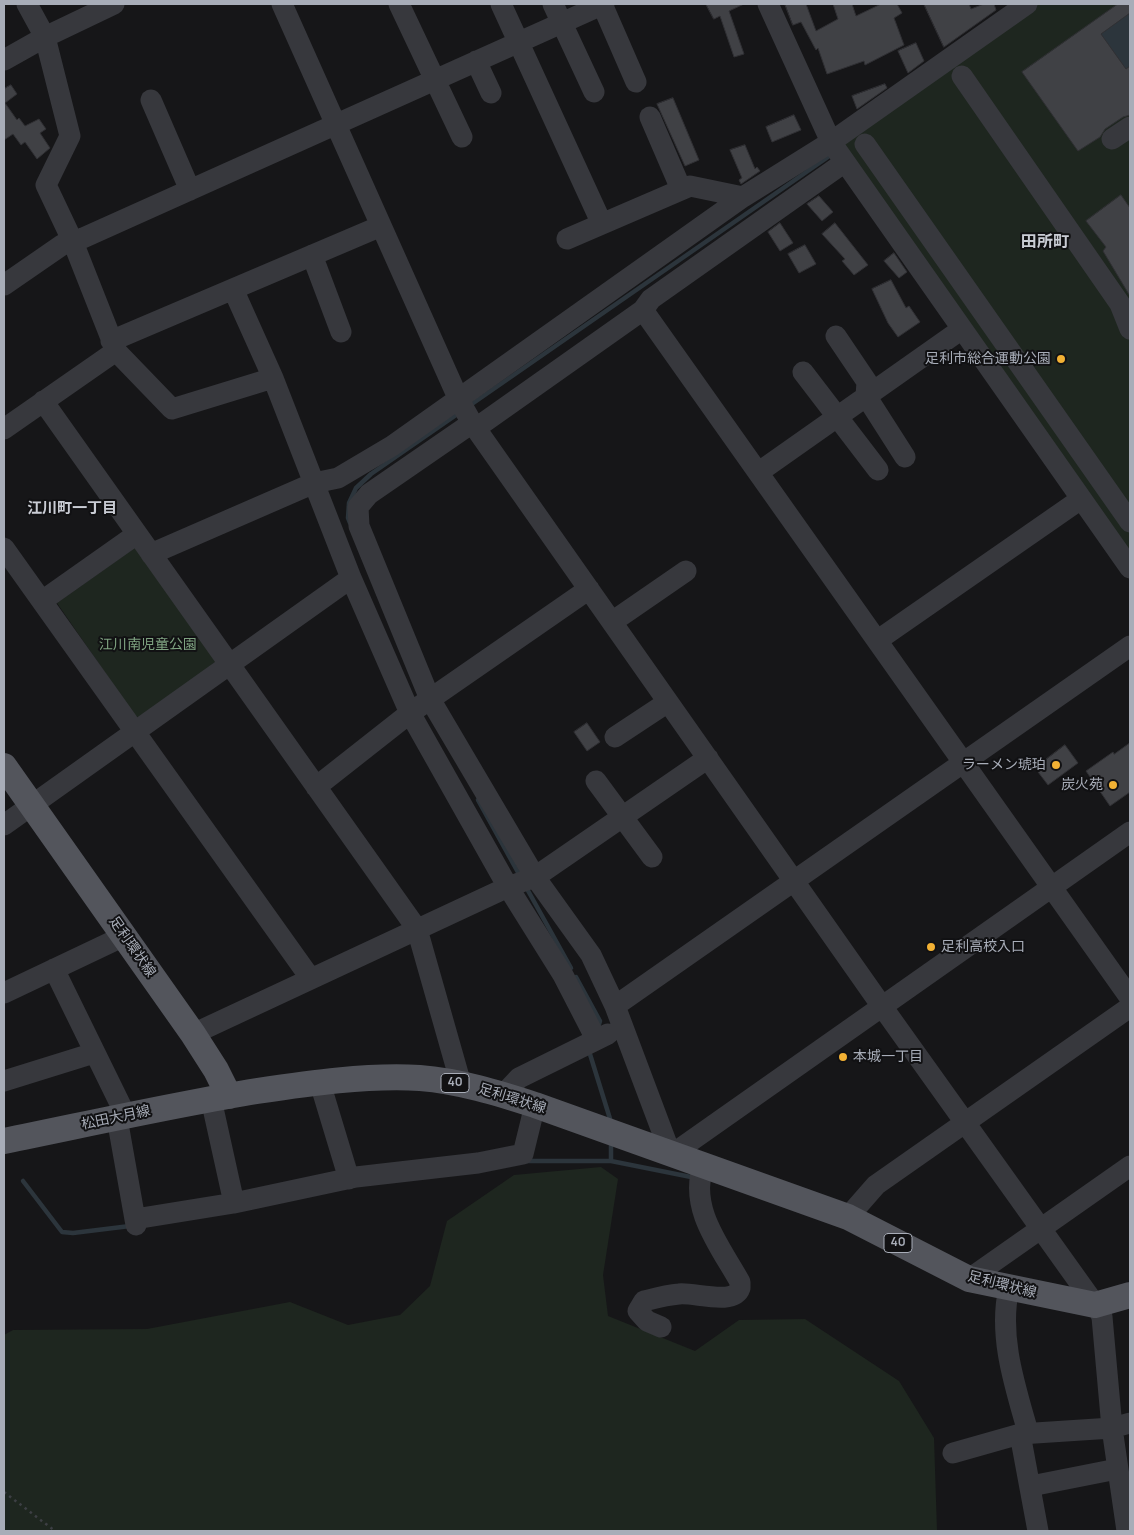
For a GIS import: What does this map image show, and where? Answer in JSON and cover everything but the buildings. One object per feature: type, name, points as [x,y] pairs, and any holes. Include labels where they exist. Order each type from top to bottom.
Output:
[{"type":"main road","name":"足利環状線","points":[[4,766],[193,1034],[216,1070],[220,1098],[320,1083],[369,1078],[420,1078],[461,1084],[503,1094],[671,1155],[700,1174],[848,1217],[969,1279],[1008,1294],[1098,1311],[1130,1296]]},
{"type":"main road","name":"松田大月線","points":[[4,1141],[220,1098]]},
{"type":"street","points":[[27,4],[45,37],[70,136],[46,186],[73,242],[113,346],[172,409],[273,378]]},
{"type":"street","points":[[4,60],[45,37],[114,4]]},
{"type":"street","points":[[282,4],[459,400],[474,425],[794,882],[1098,1311],[1121,1426],[1117,1469],[1125,1490],[1127,1531]]},
{"type":"street","points":[[399,4],[462,137]]},
{"type":"street","points":[[501,4],[602,224]]},
{"type":"street","points":[[4,285],[62,246],[518,42],[557,13],[603,4],[636,82]]},
{"type":"street","points":[[768,4],[831,142],[1130,568]]},
{"type":"street","points":[[151,554],[314,483],[338,478],[392,446],[743,197],[831,142],[1027,4]]},
{"type":"street","points":[[557,13],[594,92]]},
{"type":"street","points":[[476,61],[491,93]]},
{"type":"street","points":[[962,76],[1120,304],[1130,329]]},
{"type":"street","points":[[151,100],[190,190]]},
{"type":"street","points":[[650,117],[681,190]]},
{"type":"street","points":[[1112,139],[1130,127]]},
{"type":"street","points":[[866,144],[1130,522]]},
{"type":"street","points":[[845,162],[651,300],[643,310],[369,494],[358,507],[359,526],[365,544],[430,698],[535,877],[591,955],[615,1006],[671,1155],[881,1005],[1130,832]]},
{"type":"street","points":[[567,239],[690,186],[743,197]]},
{"type":"street","points":[[4,429],[113,346],[234,289],[381,226]]},
{"type":"street","points":[[312,256],[341,332]]},
{"type":"street","points":[[234,289],[273,378],[351,578],[410,713],[508,887],[563,975],[596,1039]]},
{"type":"street","points":[[643,310],[1053,886],[1130,998]]},
{"type":"street","points":[[759,472],[962,329]]},
{"type":"street","points":[[836,336],[867,382],[866,396],[906,457]]},
{"type":"street","points":[[803,372],[878,470]]},
{"type":"street","points":[[43,400],[417,930],[461,1084]]},
{"type":"street","points":[[878,640],[1081,499]]},
{"type":"street","points":[[42,601],[137,534]]},
{"type":"street","points":[[4,548],[311,979]]},
{"type":"street","points":[[612,622],[686,571]]},
{"type":"street","points":[[4,825],[351,578]]},
{"type":"street","points":[[316,787],[430,698],[589,589]]},
{"type":"street","points":[[615,1006],[1130,646]]},
{"type":"street","points":[[615,737],[668,702]]},
{"type":"street","points":[[193,1034],[508,887],[535,877],[708,758]]},
{"type":"street","points":[[596,780],[621,818],[652,857]]},
{"type":"street","points":[[4,993],[124,936]]},
{"type":"street","points":[[54,969],[94,1053],[121,1117],[135,1222],[349,1179],[478,1163],[523,1154],[535,1105]]},
{"type":"street","points":[[848,1217],[876,1185],[1130,1007]]},
{"type":"street","points":[[503,1094],[519,1078],[622,1027]]},
{"type":"street","points":[[4,1081],[94,1053]]},
{"type":"street","points":[[320,1083],[349,1179]]},
{"type":"street","points":[[220,1098],[234,1203]]},
{"type":"street","points":[[969,1279],[1130,1166]]},
{"type":"street","points":[[661,1328],[647,1321],[638,1311],[644,1301],[680,1294],[728,1298],[736,1295],[740,1288],[740,1282],[703,1214],[699,1201],[700,1174]]},
{"type":"street","points":[[1008,1294],[1010,1366],[1024,1433],[1038,1531]]},
{"type":"street","points":[[953,1453],[1024,1433],[1121,1426]]},
{"type":"street","points":[[1031,1486],[1117,1469]]},
{"type":"path","points":[[4,1492],[55,1531]]},
{"type":"green space","name":"足利市総合運動公園","points":[[1036,4],[1130,4],[1130,557],[841,141]]},
{"type":"green space","name":"江川南児童公園","points":[[136,547],[219,659],[143,719],[135,716],[57,603]]},
{"type":"green space","points":[[601,1167],[618,1179],[603,1275],[608,1316],[695,1351],[739,1320],[805,1319],[899,1381],[934,1438],[937,1531],[4,1531],[4,1335],[13,1330],[147,1329],[290,1302],[348,1325],[400,1315],[430,1286],[447,1221],[514,1175]]},
{"type":"shaded area","points":[[1130,13],[1130,66],[1126,69],[1101,34]]},
{"type":"waterway","points":[[469,406],[828,157]]},
{"type":"waterway","points":[[350,523],[348,518],[349,503],[356,488],[371,474],[459,413]]},
{"type":"waterway","points":[[478,800],[520,876]]},
{"type":"waterway","points":[[526,887],[571,968]]},
{"type":"waterway","points":[[576,977],[600,1021],[598,1028]]},
{"type":"waterway","points":[[589,1051],[611,1122]]},
{"type":"waterway","points":[[611,1140],[611,1161]]},
{"type":"waterway","points":[[525,1161],[611,1161],[696,1178]]},
{"type":"waterway","points":[[23,1181],[62,1232],[73,1233],[130,1226]]},
{"type":"place","name":"足利市総合運動公園","points":[[1061,359]]},
{"type":"place","name":"ラーメン琥珀","points":[[1056,765]]},
{"type":"place","name":"炭火苑","points":[[1113,785]]},
{"type":"place","name":"足利高校入口","points":[[931,947]]},
{"type":"place","name":"本城一丁目","points":[[843,1057]]},
{"type":"district","name":"田所町","points":[[1045,243]]},
{"type":"district","name":"江川町一丁目","points":[[72,509]]}]
